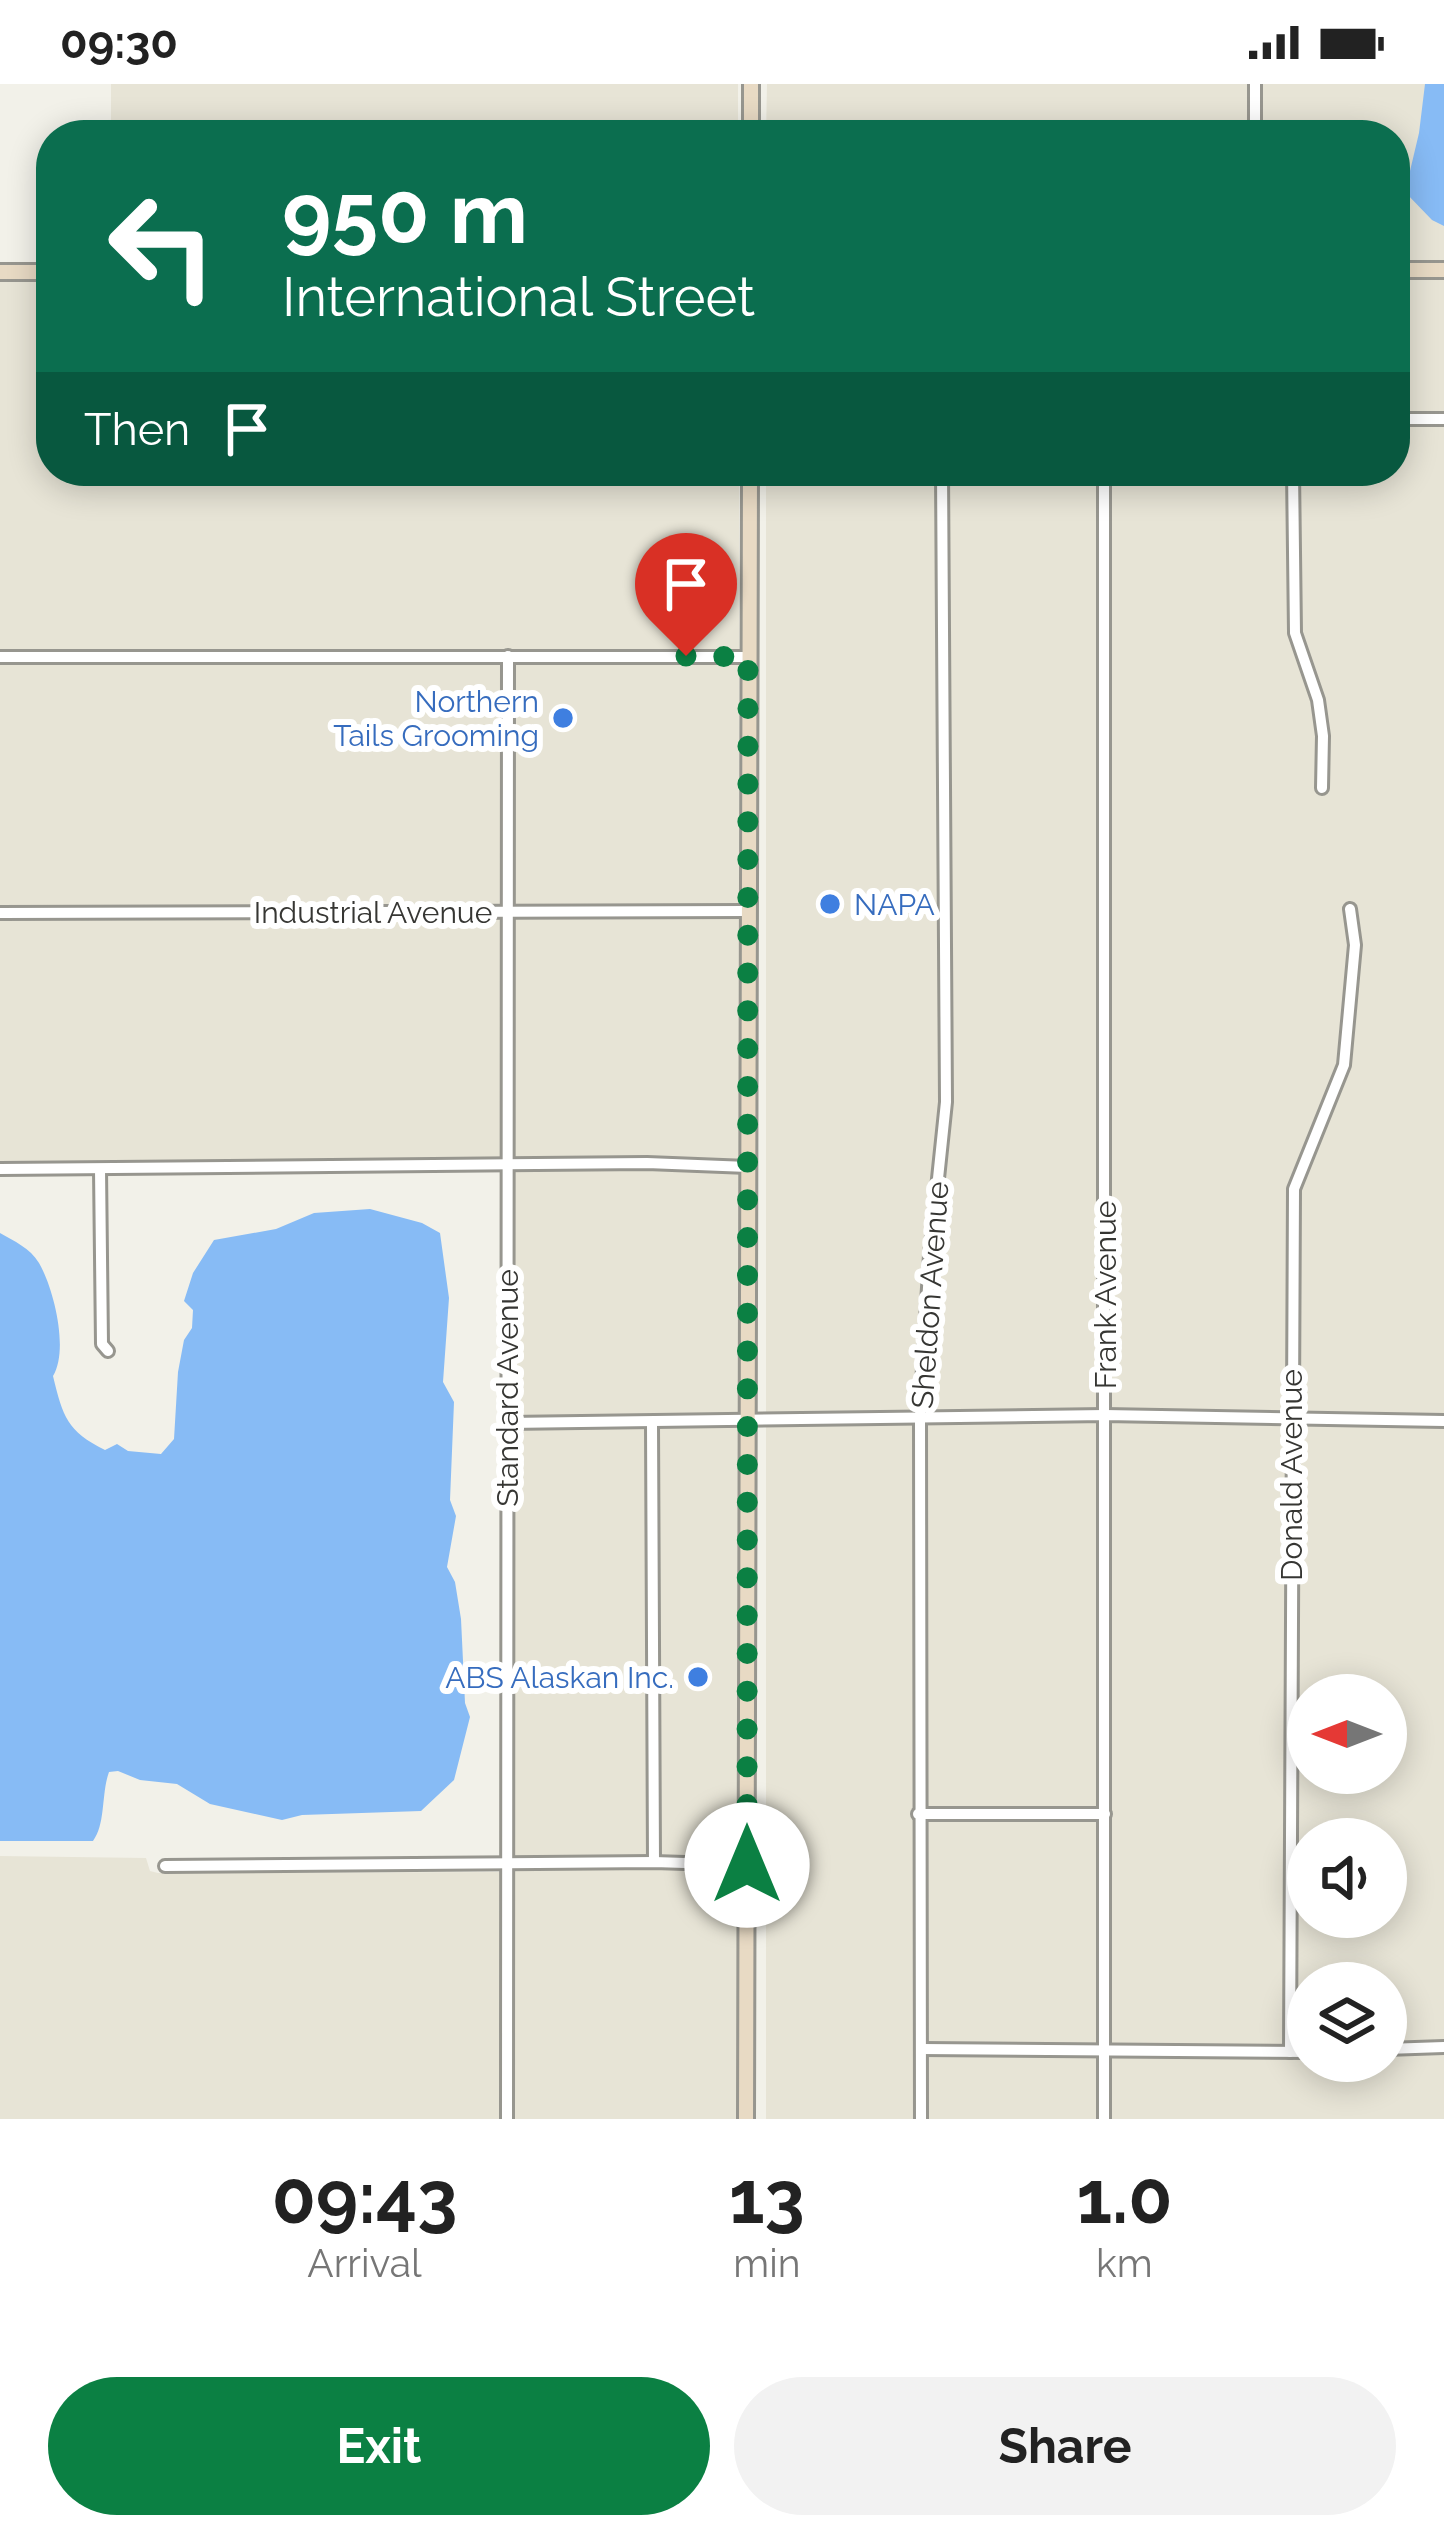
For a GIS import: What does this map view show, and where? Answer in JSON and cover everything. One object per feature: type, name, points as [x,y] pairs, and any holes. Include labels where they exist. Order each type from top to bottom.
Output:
[{"type":"main road","points":[[751,84],[751,120]]},
{"type":"main road","points":[[1410,270],[1444,270]]},
{"type":"main road","points":[[0,272],[36,272]]},
{"type":"main road","points":[[746,2119],[750,486]]},
{"type":"street","points":[[1255,84],[1255,120]]},
{"type":"street","points":[[1410,419],[1444,418]]},
{"type":"street","name":"Sheldon Avenue","points":[[921,2119],[920,1417],[946,1102],[942,486]]},
{"type":"street","name":"Frank Avenue","points":[[1104,486],[1104,2119]]},
{"type":"street","points":[[1293,486],[1295,633],[1318,700],[1322,788]]},
{"type":"street","name":"Standard Avenue","points":[[507,2119],[508,656]]},
{"type":"street","points":[[4,657],[748,657]]},
{"type":"street","name":"Donald Avenue","points":[[1290,1962],[1294,1189],[1344,1064],[1355,945],[1350,909]]},
{"type":"street","name":"Industrial Avenue","points":[[0,913],[747,911]]},
{"type":"street","points":[[0,1169],[647,1163],[748,1167]]},
{"type":"street","points":[[100,1169],[102,1345],[108,1351]]},
{"type":"street","points":[[507,1423],[1105,1415],[1444,1420]]},
{"type":"street","points":[[652,1424],[654,1862]]},
{"type":"street","points":[[919,1814],[1105,1814]]},
{"type":"street","points":[[165,1866],[747,1865]]},
{"type":"street","points":[[1407,2048],[1444,2047]]},
{"type":"street","points":[[921,2049],[1287,2052]]},
{"type":"shaded area","points":[[111,84],[738,84],[738,120],[111,120]]},
{"type":"shaded area","points":[[767,84],[1444,84],[1444,2119],[766,2119],[766,486],[1410,486],[1410,120],[766,120]]},
{"type":"shaded area","points":[[0,280],[36,280],[36,486],[739,486],[739,2119],[0,2119],[0,1856],[146,1858],[150,1871],[158,1873],[511,1872],[512,1162],[0,1163]]},
{"type":"water","points":[[1425,84],[1444,84],[1444,226],[1410,197],[1410,171]]},
{"type":"water","points":[[370,1209],[422,1223],[440,1233],[449,1298],[443,1382],[454,1402],[450,1500],[456,1516],[447,1567],[455,1582],[461,1619],[465,1703],[470,1717],[454,1780],[421,1811],[302,1815],[282,1820],[210,1804],[177,1784],[109,1772],[93,1841],[0,1841],[0,1233],[21,1245],[45,1274],[60,1336],[53,1376],[68,1421],[105,1450],[117,1444],[128,1451],[161,1454],[174,1439],[178,1372],[184,1340],[192,1328],[193,1310],[184,1301],[193,1273],[214,1240],[276,1229],[314,1213]]},
{"type":"place","name":"Northern Tails Grooming","points":[[563,718]]},
{"type":"place","name":"NAPA","points":[[830,904]]},
{"type":"place","name":"ABS Alaskan Inc.","points":[[698,1677]]},
{"type":"route","points":[[686,656],[748,657],[747,1865]]}]
